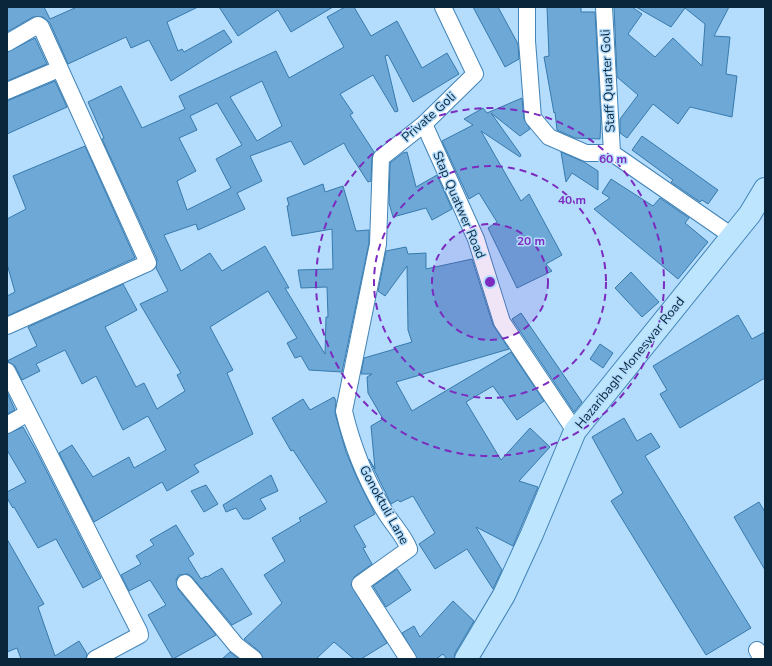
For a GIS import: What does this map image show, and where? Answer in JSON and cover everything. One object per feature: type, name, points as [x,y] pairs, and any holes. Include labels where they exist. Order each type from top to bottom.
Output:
[{"type":"street","name":"Private Goli","points":[[344,412],[378,244],[381,158],[424,124],[476,74],[443,7]]},
{"type":"street","points":[[527,7],[527,41],[533,118],[549,137],[586,153],[612,153],[732,236]]},
{"type":"street","name":"Staff Quarter Goli","points":[[604,7],[612,153]]},
{"type":"street","points":[[7,43],[39,25],[148,263],[7,326]]},
{"type":"street","points":[[7,91],[59,69]]},
{"type":"street","name":"Stap Quatwer Road","points":[[424,124],[476,239],[502,322],[575,431]]},
{"type":"street","name":"Hazaribagh Moneswar Road","points":[[466,659],[504,595],[532,534],[575,431],[750,214],[765,189]]},
{"type":"street","points":[[7,371],[139,631],[140,636],[95,659]]},
{"type":"street","name":"Gonoktuli Lane","points":[[344,412],[349,433],[360,462],[383,510],[409,549],[360,584],[408,659]]},
{"type":"street","points":[[7,424],[28,413]]},
{"type":"street","points":[[185,583],[236,645],[254,659]]},
{"type":"building","points":[[7,7],[44,7],[50,19],[77,7],[198,7],[167,22],[178,51],[182,49],[184,52],[224,30],[232,42],[171,81],[149,40],[131,48],[126,37],[68,64],[50,23],[43,17],[33,17],[7,32]]},
{"type":"building","points":[[219,7],[333,7],[291,32],[278,10],[238,36]]},
{"type":"building","points":[[345,7],[354,7],[371,36],[397,21],[422,68],[447,53],[459,74],[413,102],[388,55],[385,56],[398,111],[395,112],[373,75],[340,94],[353,113],[350,115],[374,152],[372,158],[371,181],[368,182],[344,143],[304,165],[291,141],[250,156],[262,181],[237,193],[245,209],[198,230],[196,224],[164,235],[181,271],[210,253],[222,271],[265,246],[289,288],[285,288],[325,354],[326,317],[328,317],[327,287],[301,288],[298,270],[333,269],[332,229],[292,236],[287,198],[323,184],[325,192],[343,186],[356,231],[369,230],[369,243],[342,372],[309,370],[301,356],[295,358],[287,343],[297,338],[268,291],[210,327],[233,370],[227,373],[253,434],[194,465],[199,472],[167,491],[162,482],[94,522],[59,453],[72,445],[93,477],[129,457],[134,468],[166,450],[148,416],[123,430],[96,376],[82,384],[65,350],[36,364],[40,371],[22,380],[15,366],[7,361],[37,346],[28,327],[123,284],[137,310],[105,327],[136,387],[144,383],[157,409],[185,391],[177,375],[181,373],[140,304],[168,291],[156,268],[157,259],[102,139],[104,138],[88,102],[121,86],[142,128],[185,109],[179,96],[276,51],[289,78],[344,47],[327,17]],"holes":[[[262,81],[282,126],[257,141],[230,97]],[[217,103],[242,145],[216,159],[231,188],[187,210],[177,181],[196,171],[179,138],[197,130],[190,116]]]},
{"type":"building","points":[[473,7],[498,7],[518,44],[519,59],[505,67]]},
{"type":"building","points":[[547,7],[581,7],[581,12],[595,12],[601,119],[600,139],[575,138],[557,130],[544,57],[549,56]]},
{"type":"building","points":[[614,7],[632,7],[642,14],[628,34],[655,57],[673,38],[702,66],[705,24],[685,8],[671,27],[636,7],[729,7],[714,36],[730,37],[726,74],[737,76],[732,117],[690,107],[678,124],[653,104],[627,138],[620,133],[620,119],[638,95],[617,77]]},
{"type":"building","points":[[35,38],[47,64],[7,81],[7,52]]},
{"type":"building","points":[[55,81],[67,107],[7,134],[7,101]]},
{"type":"building","points":[[522,98],[524,119],[530,129],[520,136],[491,113],[521,155],[520,157],[481,131],[521,201],[529,194],[562,255],[546,264],[552,271],[517,288],[488,228],[497,222],[479,193],[469,199],[442,141],[473,125],[464,119],[483,108],[487,113]]},
{"type":"building","points":[[642,136],[718,190],[708,204],[702,200],[700,202],[671,182],[673,180],[632,150]]},
{"type":"building","points":[[85,146],[135,258],[7,316],[7,296],[15,292],[7,264],[7,219],[26,209],[13,176]]},
{"type":"building","points":[[407,152],[416,187],[437,175],[452,209],[432,220],[426,208],[393,217],[389,203],[390,163],[403,153]]},
{"type":"building","points":[[561,152],[584,162],[598,171],[598,190],[572,173],[566,182]]},
{"type":"building","points":[[611,179],[653,206],[660,198],[689,218],[685,223],[708,242],[678,279],[594,209],[610,198],[602,193]]},
{"type":"building","points":[[406,247],[408,254],[426,253],[426,269],[472,259],[493,325],[509,349],[396,382],[412,411],[511,352],[544,401],[517,420],[493,386],[466,402],[501,460],[530,428],[550,447],[519,481],[538,487],[513,546],[476,527],[502,570],[493,589],[467,549],[435,569],[419,544],[435,533],[413,496],[400,502],[398,500],[391,504],[369,459],[375,469],[371,426],[383,419],[368,393],[367,377],[372,374],[361,374],[364,358],[395,349],[395,347],[412,342],[408,330],[407,266],[385,296],[378,291],[386,251]]},
{"type":"building","points":[[631,272],[659,302],[642,317],[615,288]]},
{"type":"building","points":[[521,313],[582,402],[574,412],[512,319]]},
{"type":"building","points":[[738,315],[752,339],[765,332],[765,378],[680,428],[660,394],[667,390],[653,366]]},
{"type":"building","points":[[600,344],[613,353],[603,368],[590,359]]},
{"type":"building","points":[[7,392],[15,410],[7,414]]},
{"type":"building","points":[[334,397],[336,401],[335,413],[346,452],[375,514],[354,526],[366,547],[363,548],[372,564],[354,577],[351,585],[387,643],[361,659],[354,659],[334,642],[316,659],[263,659],[260,652],[244,639],[282,603],[264,575],[285,561],[272,538],[301,521],[299,518],[327,502],[293,450],[291,451],[272,418],[303,399],[310,410]]},
{"type":"building","points":[[624,418],[637,441],[651,433],[660,447],[645,456],[751,628],[706,655],[611,501],[623,493],[592,437]]},
{"type":"building","points":[[23,427],[101,578],[83,588],[56,539],[38,548],[14,507],[13,508],[7,498],[7,492],[26,482],[7,450],[7,434]]},
{"type":"building","points":[[271,475],[278,491],[260,499],[266,509],[249,519],[243,519],[236,508],[226,512],[223,505]]},
{"type":"building","points":[[206,485],[218,504],[204,512],[191,491]]},
{"type":"building","points":[[759,502],[765,512],[765,570],[734,517]]},
{"type":"building","points":[[176,525],[194,554],[188,558],[201,579],[222,568],[252,614],[232,625],[192,577],[188,574],[179,575],[176,580],[178,589],[216,635],[173,659],[148,615],[166,605],[150,580],[129,591],[121,575],[141,564],[136,556],[154,545],[150,540]]},
{"type":"building","points":[[7,539],[44,604],[38,607],[55,656],[79,641],[87,654],[86,659],[21,659],[17,648],[7,652]]},
{"type":"building","points":[[397,569],[411,590],[386,607],[373,586]]},
{"type":"building","points":[[453,601],[474,621],[455,653],[454,659],[447,659],[443,654],[436,659],[417,659],[402,633],[414,626],[420,637]]},
{"type":"building","points":[[230,652],[239,659],[222,659]]}]
